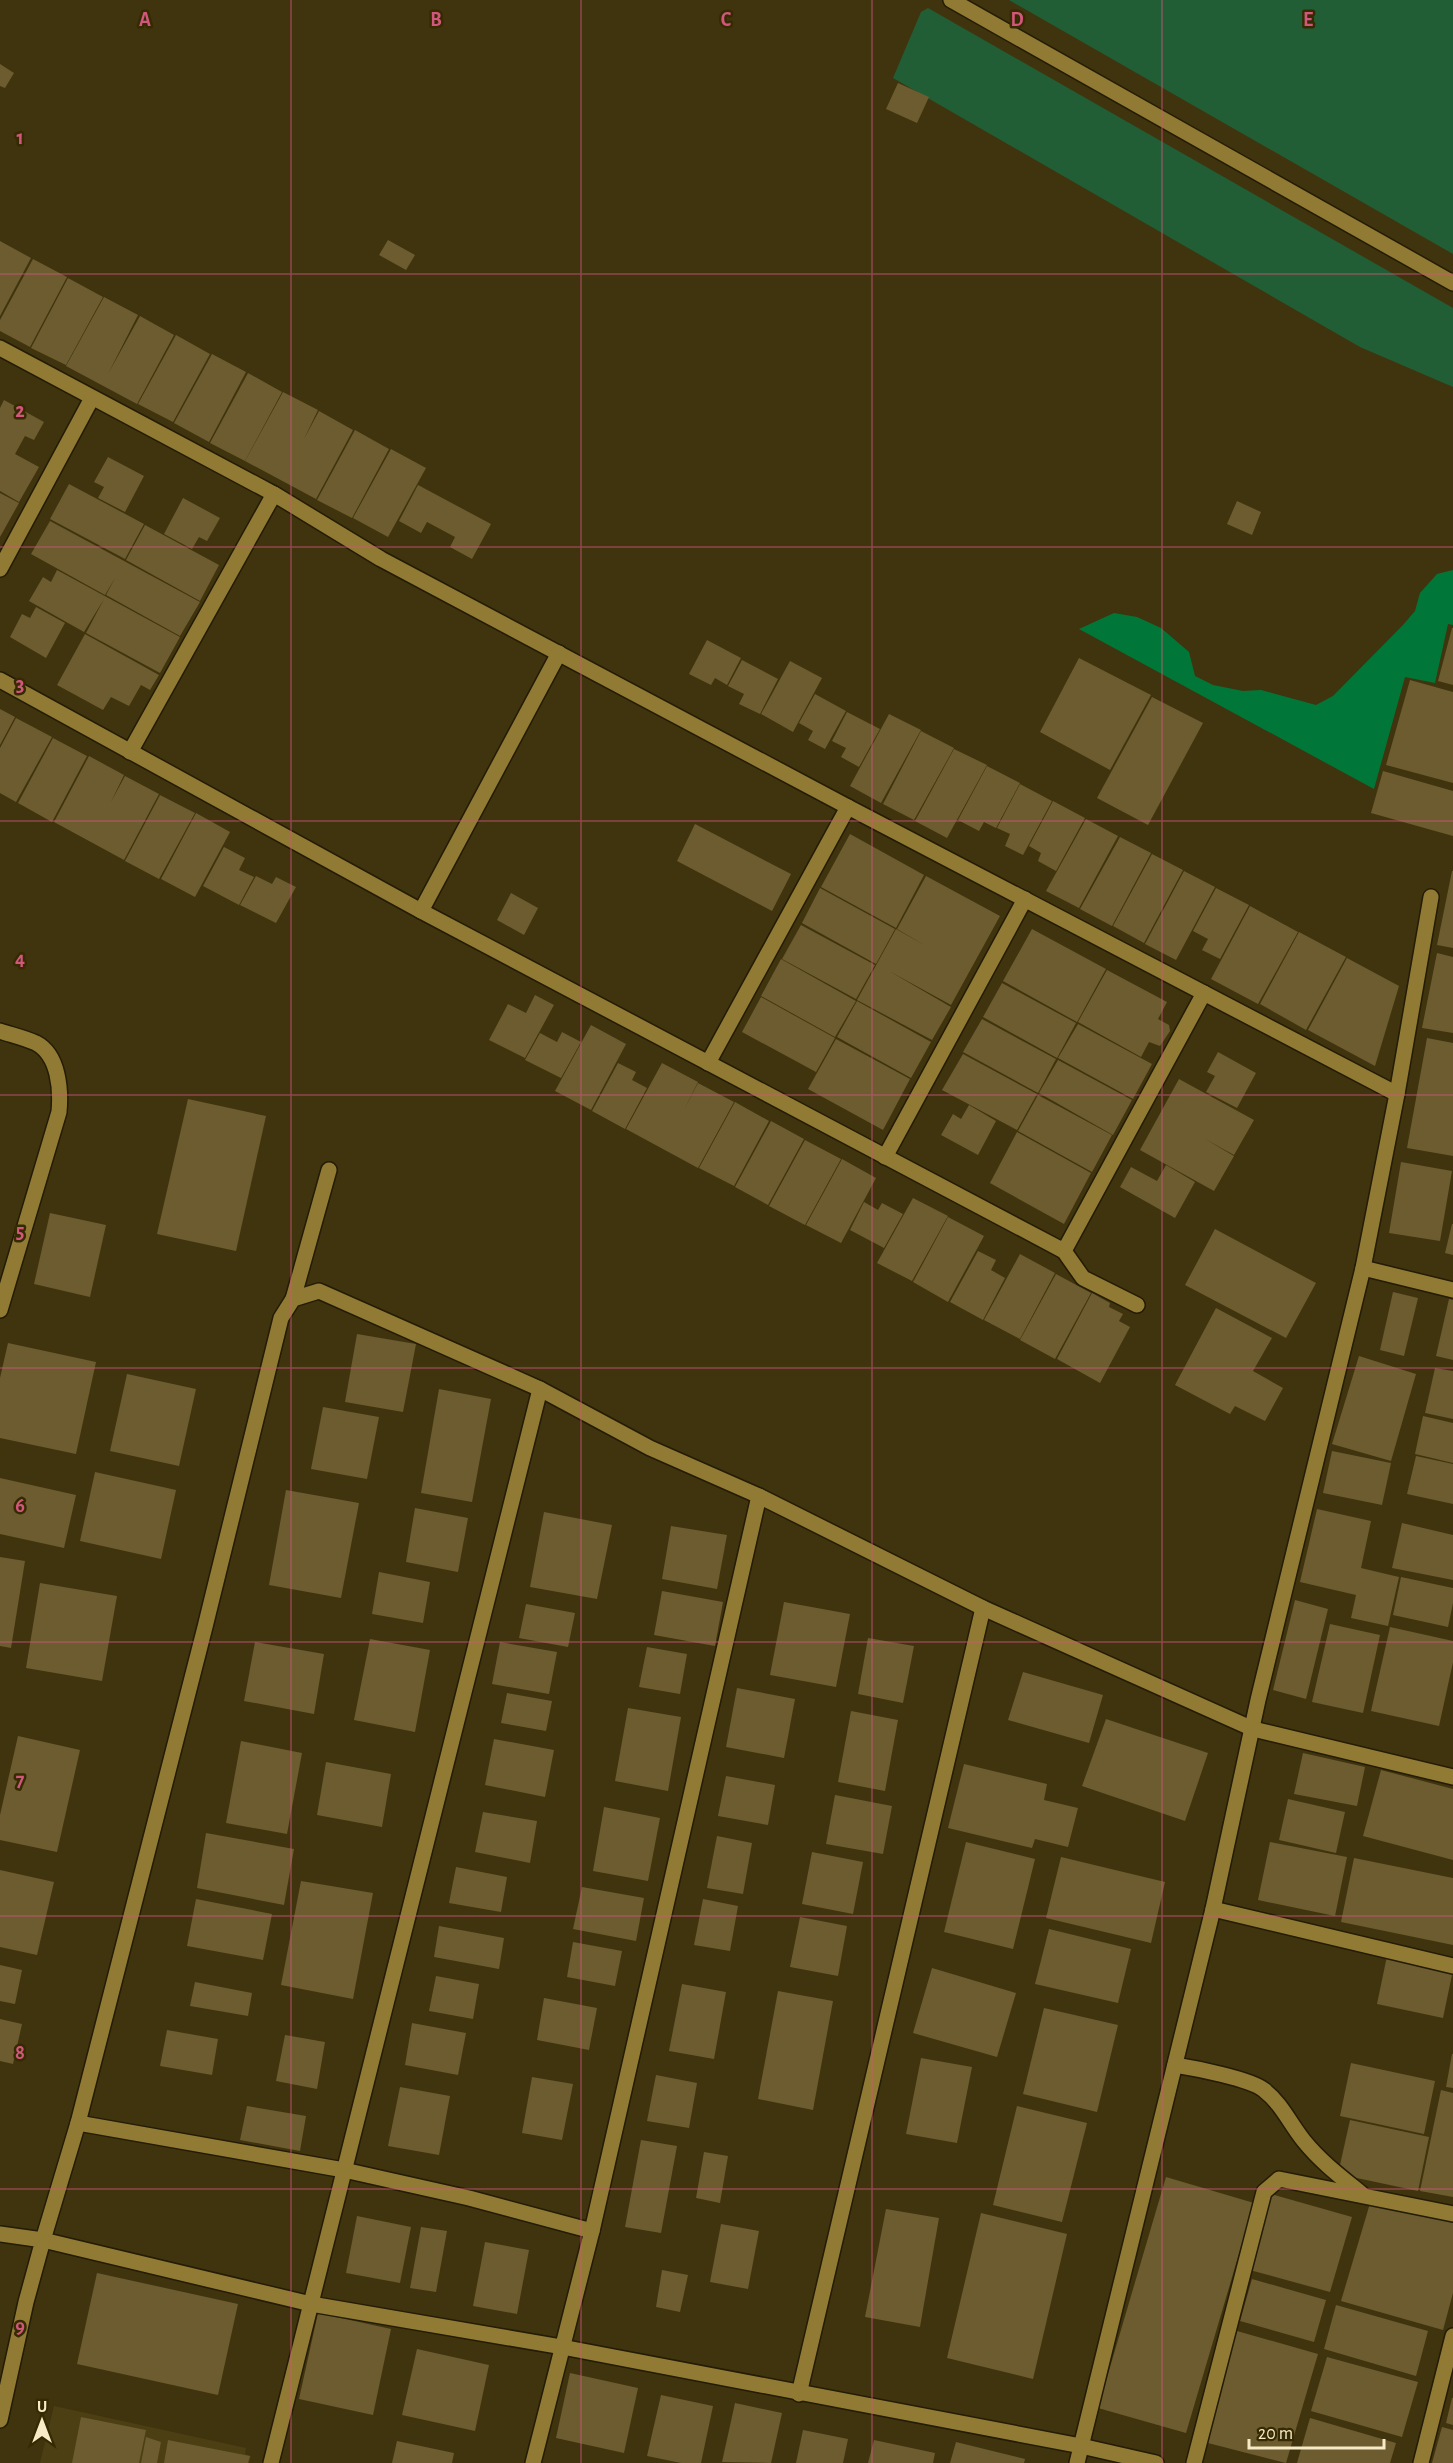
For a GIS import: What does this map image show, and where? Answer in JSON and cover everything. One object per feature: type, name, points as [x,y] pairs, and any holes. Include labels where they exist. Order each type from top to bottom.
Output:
[{"type":"street","points":[[951,0],[1453,283]]},
{"type":"street","points":[[0,348],[274,494],[381,559],[848,807],[1397,1094]]},
{"type":"street","points":[[0,569],[92,398]]},
{"type":"street","points":[[130,752],[274,494]]},
{"type":"street","points":[[421,911],[559,653]]},
{"type":"street","points":[[0,680],[421,911],[1064,1251],[1083,1278],[1137,1305]]},
{"type":"street","points":[[708,1064],[848,807]]},
{"type":"street","points":[[1077,2463],[1214,1909],[1253,1729],[1363,1268],[1397,1094],[1431,897]]},
{"type":"street","points":[[885,1157],[1025,900]]},
{"type":"street","points":[[1064,1251],[1204,993]]},
{"type":"street","points":[[0,1030],[38,1044],[51,1057],[60,1096],[59,1112],[0,1310]]},
{"type":"street","points":[[0,2420],[26,2302],[78,2123],[205,1628],[281,1318],[293,1299],[328,1170]]},
{"type":"street","points":[[1363,1268],[1453,1290]]},
{"type":"street","points":[[293,1299],[319,1291],[540,1389],[650,1448],[759,1496],[983,1608],[1253,1729],[1453,1777]]},
{"type":"street","points":[[271,2463],[540,1389]]},
{"type":"street","points":[[533,2463],[592,2231],[759,1496]]},
{"type":"street","points":[[800,2394],[983,1608]]},
{"type":"street","points":[[1214,1909],[1453,1966]]},
{"type":"street","points":[[1175,2065],[1207,2070],[1263,2088],[1287,2114],[1303,2139],[1322,2161],[1363,2195]]},
{"type":"street","points":[[78,2123],[344,2170],[469,2198],[592,2231]]},
{"type":"street","points":[[1194,2463],[1264,2192],[1279,2179],[1453,2214]]},
{"type":"street","points":[[0,2234],[43,2240],[311,2304],[562,2347],[1081,2446],[1156,2463]]},
{"type":"street","points":[[1422,2463],[1453,2336]]},
{"type":"shaded area","points":[[54,2406],[246,2448],[245,2454],[251,2456],[249,2463],[40,2463]]},
{"type":"green space","points":[[1009,0],[1453,0],[1453,254]]},
{"type":"green space","points":[[928,8],[1453,308],[1453,387],[1360,347],[893,78],[921,12]]},
{"type":"green space","points":[[1453,570],[1453,625],[1448,624],[1435,683],[1405,677],[1374,789],[1079,629],[1114,613],[1137,617],[1161,628],[1189,652],[1195,676],[1213,685],[1243,691],[1261,690],[1316,705],[1333,696],[1403,625],[1415,611],[1420,593],[1437,574]]},
{"type":"building","points":[[0,64],[14,73],[5,88],[0,86]]},
{"type":"building","points":[[898,83],[929,97],[917,123],[886,109]]},
{"type":"building","points":[[388,240],[415,255],[406,270],[379,255]]},
{"type":"building","points":[[0,241],[31,258],[0,316]]},
{"type":"building","points":[[33,259],[67,277],[30,347],[0,331],[0,320]]},
{"type":"building","points":[[68,278],[103,297],[66,365],[31,348]]},
{"type":"building","points":[[104,297],[138,315],[108,374],[140,316],[174,335],[137,404],[66,366]]},
{"type":"building","points":[[176,335],[210,354],[173,422],[138,404]]},
{"type":"building","points":[[212,354],[246,372],[209,442],[174,423]]},
{"type":"building","points":[[248,373],[282,392],[245,461],[210,443]]},
{"type":"building","points":[[283,392],[318,410],[304,439],[319,411],[353,430],[316,499],[245,461]]},
{"type":"building","points":[[4,400],[44,422],[34,440],[25,436],[15,454],[39,467],[19,502],[0,491],[0,408]]},
{"type":"building","points":[[355,430],[389,449],[352,518],[317,500]]},
{"type":"building","points":[[391,449],[426,468],[388,537],[353,518]]},
{"type":"building","points":[[108,457],[144,476],[125,512],[98,498],[104,487],[94,482]]},
{"type":"building","points":[[69,484],[144,524],[125,559],[50,519]]},
{"type":"building","points":[[418,485],[491,524],[472,559],[450,547],[455,537],[427,522],[421,533],[399,521]]},
{"type":"building","points":[[0,493],[19,503],[0,537]]},
{"type":"building","points":[[183,498],[220,518],[207,541],[199,537],[192,549],[164,534]]},
{"type":"building","points":[[1237,501],[1261,512],[1252,535],[1227,524]]},
{"type":"building","points":[[50,521],[200,602],[180,636],[106,595],[115,578],[105,595],[31,554]]},
{"type":"building","points":[[145,525],[219,565],[200,601],[126,560]]},
{"type":"building","points":[[57,570],[180,637],[160,673],[86,633],[104,599],[84,632],[29,601],[43,577],[51,582]]},
{"type":"building","points":[[36,607],[65,623],[46,658],[10,637],[22,614],[30,618]]},
{"type":"building","points":[[1453,628],[1453,685],[1438,681]]},
{"type":"building","points":[[85,634],[159,675],[150,690],[141,685],[129,706],[111,697],[103,710],[57,685]]},
{"type":"building","points":[[707,640],[741,658],[727,685],[715,678],[711,685],[689,674]]},
{"type":"building","points":[[1079,658],[1151,695],[1110,770],[1040,732]]},
{"type":"building","points":[[742,660],[778,679],[760,714],[739,704],[744,694],[728,686]]},
{"type":"building","points":[[790,661],[822,678],[793,732],[761,714]]},
{"type":"building","points":[[1410,680],[1453,692],[1453,783],[1386,765]]},
{"type":"building","points":[[815,694],[846,711],[825,749],[808,740],[813,731],[799,723]]},
{"type":"building","points":[[1152,697],[1203,723],[1148,825],[1097,798]]},
{"type":"building","points":[[0,709],[15,717],[0,745]]},
{"type":"building","points":[[847,712],[880,729],[859,767],[841,757],[846,748],[832,741]]},
{"type":"building","points":[[889,714],[921,730],[881,803],[850,786]]},
{"type":"building","points":[[16,718],[52,737],[16,802],[0,793],[0,748]]},
{"type":"building","points":[[921,731],[954,748],[914,820],[883,804]]},
{"type":"building","points":[[53,738],[87,756],[52,822],[18,803]]},
{"type":"building","points":[[954,749],[987,765],[947,838],[915,821]]},
{"type":"building","points":[[89,756],[124,775],[111,802],[125,776],[159,794],[124,860],[54,822]]},
{"type":"building","points":[[987,766],[1020,783],[996,828],[984,822],[979,831],[958,820]]},
{"type":"building","points":[[1383,771],[1453,791],[1453,836],[1371,813]]},
{"type":"building","points":[[1020,784],[1052,801],[1023,855],[1005,846],[1010,834],[997,828]]},
{"type":"building","points":[[160,795],[195,813],[159,879],[125,861]]},
{"type":"building","points":[[1053,801],[1085,818],[1056,871],[1038,861],[1041,853],[1029,846]]},
{"type":"building","points":[[196,813],[230,832],[195,897],[161,879]]},
{"type":"building","points":[[1086,819],[1118,836],[1079,908],[1046,891]]},
{"type":"building","points":[[695,824],[791,874],[772,911],[677,861]]},
{"type":"building","points":[[850,834],[924,875],[896,928],[821,887]]},
{"type":"building","points":[[1120,837],[1151,853],[1112,926],[1080,909]]},
{"type":"building","points":[[224,847],[245,858],[239,870],[254,877],[239,905],[203,886]]},
{"type":"building","points":[[1152,854],[1183,870],[1144,943],[1113,926]]},
{"type":"building","points":[[1184,871],[1215,887],[1176,960],[1145,944]]},
{"type":"building","points":[[1453,871],[1453,948],[1437,945]]},
{"type":"building","points":[[256,876],[272,884],[276,877],[296,887],[276,923],[240,905]]},
{"type":"building","points":[[926,876],[1000,916],[951,1005],[889,971],[951,1007],[932,1040],[857,1000],[896,929],[926,946],[897,929]]},
{"type":"building","points":[[820,888],[895,929],[876,964],[802,923]]},
{"type":"building","points":[[1216,888],[1249,905],[1220,959],[1202,950],[1208,939],[1193,931]]},
{"type":"building","points":[[511,893],[538,908],[524,935],[497,920]]},
{"type":"building","points":[[1250,906],[1298,932],[1258,1004],[1211,979]]},
{"type":"building","points":[[801,925],[875,965],[856,999],[782,959]]},
{"type":"building","points":[[1032,929],[1106,969],[1077,1022],[1003,981]]},
{"type":"building","points":[[1299,932],[1346,957],[1306,1030],[1260,1004]]},
{"type":"building","points":[[1437,953],[1453,957],[1453,1033],[1422,1028]]},
{"type":"building","points":[[1347,958],[1399,986],[1375,1066],[1308,1030]]},
{"type":"building","points":[[781,959],[856,1001],[835,1037],[761,996]]},
{"type":"building","points":[[1107,970],[1167,1002],[1158,1019],[1169,1025],[1170,1031],[1160,1046],[1149,1042],[1141,1057],[1078,1022]]},
{"type":"building","points":[[1002,983],[1076,1023],[1057,1058],[983,1017]]},
{"type":"building","points":[[535,995],[554,1005],[525,1058],[489,1040],[508,1004],[526,1013]]},
{"type":"building","points":[[761,997],[835,1038],[816,1072],[742,1032]]},
{"type":"building","points":[[857,1001],[931,1042],[911,1078],[837,1037]]},
{"type":"building","points":[[982,1019],[1056,1059],[1038,1093],[963,1052]]},
{"type":"building","points":[[1078,1024],[1152,1064],[1133,1099],[1058,1058]]},
{"type":"building","points":[[591,1025],[626,1044],[591,1110],[555,1091]]},
{"type":"building","points":[[562,1032],[581,1042],[561,1078],[525,1060],[540,1033],[557,1042]]},
{"type":"building","points":[[1427,1038],[1453,1043],[1453,1156],[1407,1148]]},
{"type":"building","points":[[836,1039],[910,1079],[883,1130],[808,1089]]},
{"type":"building","points":[[1218,1052],[1256,1073],[1237,1108],[1206,1092],[1215,1076],[1207,1072]]},
{"type":"building","points":[[963,1054],[1037,1094],[1017,1130],[942,1090]]},
{"type":"building","points":[[1058,1060],[1132,1100],[1113,1135],[1039,1093]]},
{"type":"building","points":[[618,1063],[636,1072],[632,1080],[647,1088],[625,1129],[592,1111]]},
{"type":"building","points":[[662,1063],[698,1082],[684,1110],[698,1083],[734,1102],[698,1168],[626,1129]]},
{"type":"building","points":[[1179,1079],[1254,1120],[1234,1155],[1205,1139],[1234,1156],[1214,1191],[1140,1150]]},
{"type":"building","points":[[1038,1095],[1112,1135],[1092,1172],[1018,1131]]},
{"type":"building","points":[[188,1099],[266,1116],[236,1251],[157,1234]]},
{"type":"building","points":[[735,1102],[769,1121],[734,1186],[699,1168]]},
{"type":"building","points":[[969,1105],[996,1121],[978,1155],[941,1135],[953,1114],[961,1119]]},
{"type":"building","points":[[771,1121],[804,1139],[768,1205],[735,1187]]},
{"type":"building","points":[[1017,1132],[1091,1173],[1064,1224],[990,1183]]},
{"type":"building","points":[[805,1140],[841,1159],[805,1225],[769,1206]]},
{"type":"building","points":[[842,1159],[876,1178],[841,1243],[806,1225]]},
{"type":"building","points":[[1401,1162],[1452,1171],[1440,1241],[1389,1233]]},
{"type":"building","points":[[1166,1165],[1195,1182],[1175,1218],[1120,1187],[1131,1167],[1157,1181]]},
{"type":"building","points":[[913,1198],[948,1216],[912,1281],[877,1263]]},
{"type":"building","points":[[864,1202],[878,1210],[882,1203],[903,1214],[884,1248],[850,1230]]},
{"type":"building","points":[[50,1213],[106,1225],[90,1297],[34,1284]]},
{"type":"building","points":[[948,1217],[984,1236],[948,1302],[913,1282]]},
{"type":"building","points":[[1453,1224],[1453,1255],[1445,1253]]},
{"type":"building","points":[[1215,1229],[1316,1283],[1286,1338],[1185,1285]]},
{"type":"building","points":[[978,1251],[996,1260],[991,1270],[1005,1278],[983,1320],[950,1302]]},
{"type":"building","points":[[1020,1254],[1055,1273],[1020,1339],[984,1320]]},
{"type":"building","points":[[1056,1274],[1091,1293],[1055,1359],[1020,1340]]},
{"type":"building","points":[[1393,1292],[1418,1298],[1404,1356],[1380,1350]]},
{"type":"building","points":[[1092,1293],[1110,1303],[1109,1307],[1123,1314],[1119,1321],[1130,1327],[1100,1383],[1057,1359]]},
{"type":"building","points":[[1449,1299],[1453,1300],[1453,1360],[1436,1356]]},
{"type":"building","points":[[1216,1308],[1272,1338],[1253,1371],[1283,1388],[1265,1421],[1235,1406],[1230,1414],[1175,1385]]},
{"type":"building","points":[[357,1334],[416,1344],[403,1412],[345,1402]]},
{"type":"building","points":[[8,1343],[96,1362],[76,1454],[0,1438],[0,1378]]},
{"type":"building","points":[[1359,1356],[1416,1374],[1391,1461],[1332,1444]]},
{"type":"building","points":[[1435,1368],[1453,1371],[1453,1419],[1425,1413]]},
{"type":"building","points":[[127,1374],[196,1389],[179,1466],[110,1451]]},
{"type":"building","points":[[439,1389],[491,1399],[472,1502],[421,1493]]},
{"type":"building","points":[[323,1407],[379,1417],[367,1479],[311,1469]]},
{"type":"building","points":[[1423,1416],[1453,1423],[1453,1463],[1415,1454]]},
{"type":"building","points":[[1332,1451],[1391,1463],[1382,1505],[1323,1493]]},
{"type":"building","points":[[1416,1456],[1453,1464],[1453,1504],[1407,1494]]},
{"type":"building","points":[[95,1472],[176,1490],[161,1559],[80,1541]]},
{"type":"building","points":[[0,1478],[76,1495],[64,1548],[0,1534]]},
{"type":"building","points":[[286,1490],[359,1503],[341,1598],[269,1585]]},
{"type":"building","points":[[415,1508],[468,1518],[458,1572],[406,1562]]},
{"type":"building","points":[[1317,1509],[1371,1521],[1361,1568],[1399,1577],[1388,1626],[1351,1618],[1356,1595],[1300,1582]]},
{"type":"building","points":[[544,1512],[612,1525],[597,1599],[530,1587]]},
{"type":"building","points":[[1402,1523],[1453,1535],[1453,1580],[1392,1568]]},
{"type":"building","points":[[671,1526],[727,1535],[717,1589],[662,1579]]},
{"type":"building","points":[[0,1557],[25,1561],[11,1648],[0,1646]]},
{"type":"building","points":[[379,1572],[430,1582],[423,1623],[372,1614]]},
{"type":"building","points":[[1401,1577],[1453,1588],[1453,1603],[1448,1627],[1393,1615]]},
{"type":"building","points":[[40,1583],[117,1596],[102,1681],[26,1668]]},
{"type":"building","points":[[662,1591],[723,1602],[715,1646],[654,1635]]},
{"type":"building","points":[[1295,1600],[1328,1609],[1306,1699],[1273,1690]]},
{"type":"building","points":[[784,1602],[850,1614],[836,1687],[770,1675]]},
{"type":"building","points":[[526,1604],[575,1613],[568,1647],[519,1638]]},
{"type":"building","points":[[1330,1624],[1380,1635],[1363,1713],[1312,1702]]},
{"type":"building","points":[[1390,1627],[1453,1641],[1453,1662],[1439,1726],[1371,1711]]},
{"type":"building","points":[[868,1638],[914,1646],[903,1703],[858,1694]]},
{"type":"building","points":[[370,1639],[430,1650],[415,1732],[354,1720]]},
{"type":"building","points":[[255,1642],[324,1654],[314,1714],[244,1701]]},
{"type":"building","points":[[500,1642],[557,1652],[549,1694],[492,1684]]},
{"type":"building","points":[[647,1647],[687,1654],[680,1694],[639,1687]]},
{"type":"building","points":[[1023,1672],[1103,1695],[1089,1743],[1008,1720]]},
{"type":"building","points":[[737,1688],[795,1699],[784,1758],[726,1747]]},
{"type":"building","points":[[507,1693],[552,1701],[546,1731],[501,1723]]},
{"type":"building","points":[[628,1708],[681,1717],[668,1791],[615,1781]]},
{"type":"building","points":[[851,1711],[898,1720],[885,1791],[838,1782]]},
{"type":"building","points":[[1106,1719],[1208,1753],[1185,1821],[1082,1786]]},
{"type":"building","points":[[18,1736],[80,1750],[57,1852],[0,1840],[0,1815]]},
{"type":"building","points":[[494,1739],[554,1750],[545,1797],[485,1785]]},
{"type":"building","points":[[241,1741],[302,1753],[287,1834],[226,1823]]},
{"type":"building","points":[[1303,1753],[1365,1767],[1357,1806],[1294,1794]]},
{"type":"building","points":[[326,1762],[391,1774],[382,1827],[317,1815]]},
{"type":"building","points":[[964,1764],[1047,1784],[1044,1800],[1078,1808],[1068,1847],[1035,1839],[1032,1848],[948,1828]]},
{"type":"building","points":[[1381,1770],[1453,1789],[1453,1860],[1363,1836]]},
{"type":"building","points":[[726,1776],[775,1785],[768,1825],[718,1816]]},
{"type":"building","points":[[835,1795],[892,1806],[883,1854],[826,1844]]},
{"type":"building","points":[[1288,1799],[1345,1812],[1336,1853],[1279,1840]]},
{"type":"building","points":[[604,1807],[660,1818],[648,1881],[593,1871]]},
{"type":"building","points":[[483,1812],[537,1821],[530,1863],[475,1852]]},
{"type":"building","points":[[206,1833],[294,1849],[284,1905],[197,1888]]},
{"type":"building","points":[[717,1836],[752,1843],[743,1894],[707,1888]]},
{"type":"building","points":[[966,1842],[1035,1859],[1013,1949],[944,1932]]},
{"type":"building","points":[[1270,1842],[1347,1857],[1335,1916],[1258,1900]]},
{"type":"building","points":[[812,1852],[863,1862],[853,1914],[802,1904]]},
{"type":"building","points":[[1061,1857],[1165,1882],[1151,1943],[1046,1918]]},
{"type":"building","points":[[1354,1858],[1453,1878],[1453,1945],[1341,1922]]},
{"type":"building","points":[[456,1867],[507,1877],[501,1912],[449,1903]]},
{"type":"building","points":[[0,1870],[54,1882],[37,1955],[0,1947]]},
{"type":"building","points":[[301,1881],[373,1893],[353,1999],[281,1985]]},
{"type":"building","points":[[582,1887],[644,1898],[636,1941],[573,1929]]},
{"type":"building","points":[[196,1899],[272,1914],[263,1960],[187,1946]]},
{"type":"building","points":[[703,1899],[738,1906],[730,1951],[694,1945]]},
{"type":"building","points":[[800,1917],[847,1926],[838,1976],[790,1967]]},
{"type":"building","points":[[439,1926],[504,1938],[499,1969],[434,1957]]},
{"type":"building","points":[[1049,1929],[1131,1949],[1118,2003],[1035,1984]]},
{"type":"building","points":[[573,1942],[622,1951],[615,1986],[567,1977]]},
{"type":"building","points":[[1387,1956],[1453,1970],[1443,2018],[1377,2004]]},
{"type":"building","points":[[0,1965],[22,1970],[15,2004],[0,2001]]},
{"type":"building","points":[[932,1968],[1016,1993],[997,2057],[913,2033]]},
{"type":"building","points":[[436,1976],[479,1984],[473,2019],[429,2011]]},
{"type":"building","points":[[195,1982],[252,1993],[248,2016],[190,2006]]},
{"type":"building","points":[[682,1984],[726,1992],[714,2059],[669,2051]]},
{"type":"building","points":[[778,1991],[833,2001],[813,2110],[758,2099]]},
{"type":"building","points":[[544,1998],[597,2008],[589,2050],[537,2040]]},
{"type":"building","points":[[1044,2008],[1118,2025],[1097,2112],[1023,2094]]},
{"type":"building","points":[[0,2019],[22,2024],[13,2064],[0,2061]]},
{"type":"building","points":[[412,2023],[466,2033],[458,2075],[405,2065]]},
{"type":"building","points":[[167,2030],[218,2039],[212,2075],[160,2066]]},
{"type":"building","points":[[285,2035],[325,2042],[317,2089],[276,2081]]},
{"type":"building","points":[[1453,2054],[1453,2088],[1446,2087]]},
{"type":"building","points":[[921,2058],[972,2067],[957,2143],[906,2134]]},
{"type":"building","points":[[1351,2063],[1435,2081],[1424,2134],[1340,2116]]},
{"type":"building","points":[[656,2075],[697,2083],[689,2128],[647,2121]]},
{"type":"building","points":[[532,2077],[573,2084],[562,2140],[522,2133]]},
{"type":"building","points":[[400,2087],[450,2096],[439,2155],[388,2146]]},
{"type":"building","points":[[1441,2090],[1453,2093],[1453,2197],[1420,2191]]},
{"type":"building","points":[[247,2106],[306,2116],[300,2151],[240,2140]]},
{"type":"building","points":[[1017,2106],[1087,2123],[1062,2222],[993,2205]]},
{"type":"building","points":[[1350,2120],[1429,2137],[1418,2191],[1338,2174]]},
{"type":"building","points":[[641,2140],[677,2146],[661,2233],[625,2227]]},
{"type":"building","points":[[704,2152],[728,2156],[720,2203],[696,2198]]},
{"type":"building","points":[[1166,2177],[1254,2203],[1186,2433],[1098,2408]]},
{"type":"building","points":[[1267,2193],[1352,2217],[1330,2292],[1246,2269]]},
{"type":"building","points":[[1371,2200],[1453,2223],[1453,2293],[1443,2330],[1341,2301]]},
{"type":"building","points":[[886,2209],[939,2218],[920,2327],[865,2317]]},
{"type":"building","points":[[981,2213],[1067,2234],[1033,2379],[947,2358]]},
{"type":"building","points":[[357,2216],[411,2227],[400,2283],[346,2273]]},
{"type":"building","points":[[721,2224],[759,2231],[748,2289],[710,2282]]},
{"type":"building","points":[[421,2227],[447,2231],[436,2292],[410,2288]]},
{"type":"building","points":[[485,2242],[529,2250],[517,2314],[473,2306]]},
{"type":"building","points":[[662,2270],[688,2275],[680,2312],[656,2307]]},
{"type":"building","points":[[97,2273],[238,2304],[218,2395],[77,2364]]},
{"type":"building","points":[[1252,2279],[1326,2300],[1314,2342],[1240,2321]]},
{"type":"building","points":[[1336,2305],[1428,2331],[1416,2376],[1324,2349]]},
{"type":"building","points":[[318,2313],[391,2329],[373,2415],[299,2399]]},
{"type":"building","points":[[1237,2331],[1318,2354],[1286,2463],[1204,2442]]},
{"type":"building","points":[[417,2349],[489,2365],[475,2431],[402,2415]]},
{"type":"building","points":[[1327,2357],[1418,2382],[1402,2437],[1311,2411]]},
{"type":"building","points":[[570,2373],[638,2388],[624,2453],[556,2438]]},
{"type":"building","points":[[661,2395],[713,2406],[701,2463],[681,2463],[647,2456]]},
{"type":"building","points":[[1453,2398],[1453,2425],[1446,2423]]},
{"type":"building","points":[[735,2403],[782,2413],[771,2463],[722,2462]]},
{"type":"building","points":[[81,2417],[146,2430],[139,2463],[72,2463]]},
{"type":"building","points":[[1310,2418],[1396,2443],[1390,2463],[1297,2463]]},
{"type":"building","points":[[1442,2427],[1453,2430],[1453,2463],[1432,2463]]},
{"type":"building","points":[[803,2430],[848,2439],[843,2463],[796,2463]]},
{"type":"building","points":[[146,2437],[161,2442],[157,2463],[141,2463]]},
{"type":"building","points":[[168,2440],[250,2456],[248,2463],[164,2463]]},
{"type":"building","points":[[874,2440],[935,2453],[933,2463],[868,2463]]},
{"type":"building","points":[[397,2441],[454,2453],[452,2463],[392,2463]]},
{"type":"building","points":[[956,2442],[1025,2459],[1024,2463],[950,2463]]}]
